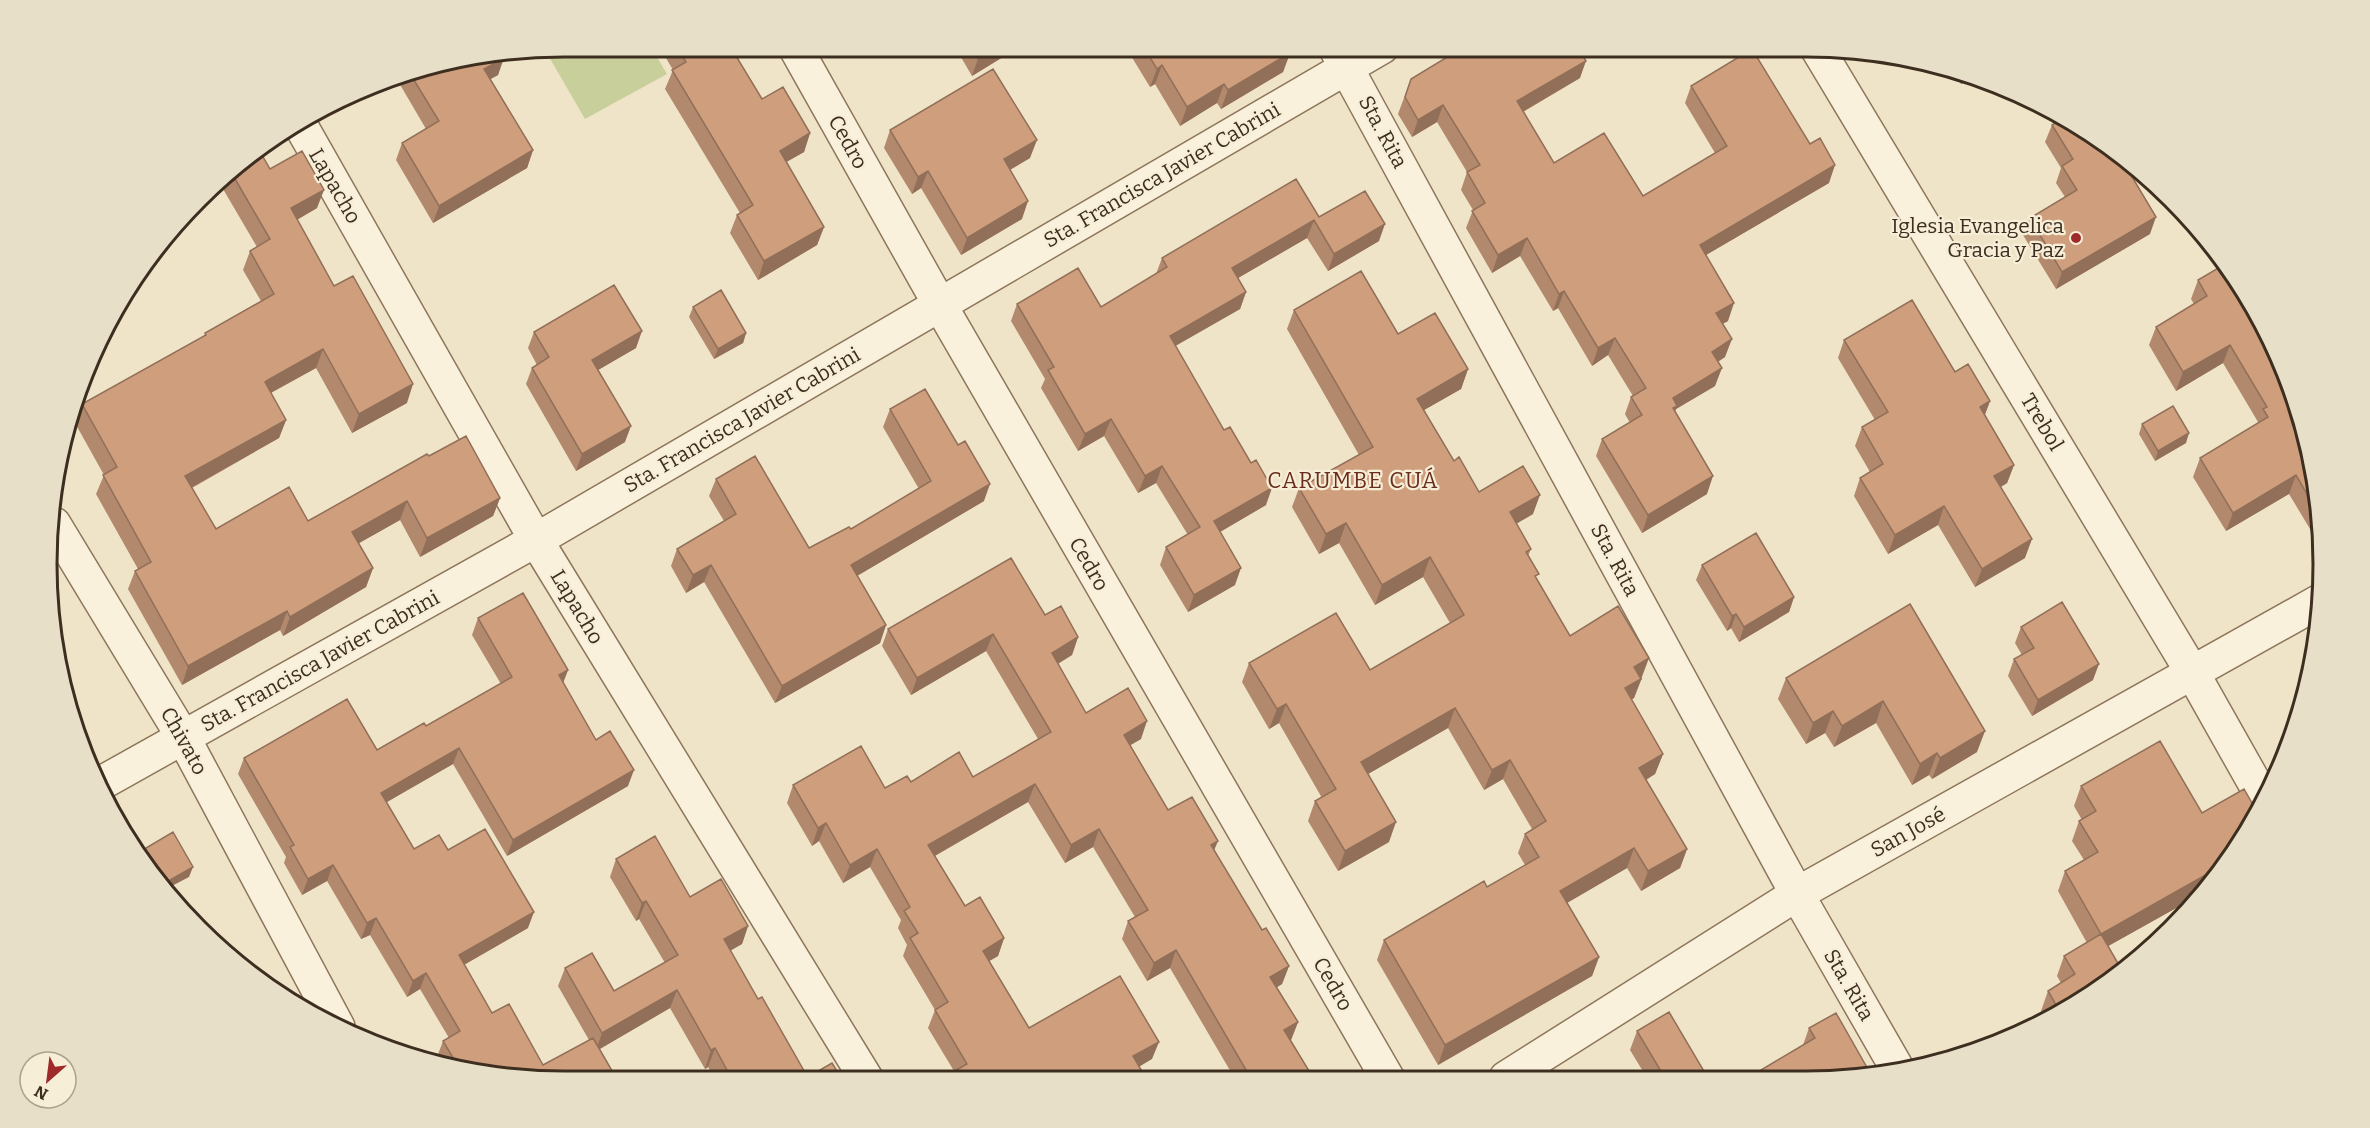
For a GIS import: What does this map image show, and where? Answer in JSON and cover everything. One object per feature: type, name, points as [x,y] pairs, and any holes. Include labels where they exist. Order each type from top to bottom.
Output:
[{"type":"street","name":"Cedro","points":[[801,57],[940,305],[1383,1071]]},
{"type":"street","name":"Sta. Francisca Javier Cabrini","points":[[106,781],[536,540],[940,305],[1341,57]]},
{"type":"street","name":"Sta. Rita","points":[[1341,57],[1797,894],[1894,1063]]},
{"type":"street","name":"Trebol","points":[[1823,58],[2192,672],[2259,791]]},
{"type":"street","name":"Lapacho","points":[[303,129],[536,540],[861,1071]]},
{"type":"street","name":"Chivato","points":[[58,531],[183,737],[331,1014]]},
{"type":"street","name":"San José","points":[[1517,1071],[1797,894],[2311,606]]},
{"type":"green space","points":[[549,57],[657,57],[667,74],[585,119]]},
{"type":"building","points":[[683,57],[737,57],[762,99],[783,87],[810,133],[780,151],[824,227],[764,261],[737,215],[753,205],[672,70],[686,62]]},
{"type":"building","points":[[1150,57],[1283,57],[1228,90],[1224,84],[1187,107],[1162,65],[1157,69]]},
{"type":"building","points":[[1447,57],[1584,57],[1586,61],[1517,101],[1554,163],[1604,133],[1643,196],[1727,146],[1691,86],[1739,57],[1757,57],[1810,144],[1820,138],[1835,165],[1700,245],[1734,303],[1716,313],[1732,339],[1712,352],[1722,368],[1673,398],[1677,406],[1673,408],[1713,476],[1648,515],[1602,439],[1642,415],[1631,397],[1646,388],[1615,338],[1598,348],[1564,291],[1559,294],[1527,238],[1498,255],[1472,211],[1485,203],[1467,172],[1480,165],[1443,105],[1418,120],[1405,97],[1411,79]]},
{"type":"building","points":[[499,61],[484,69],[533,150],[439,206],[402,143],[439,121],[414,80]]},
{"type":"building","points":[[993,69],[1037,140],[1004,159],[1028,201],[967,238],[928,171],[918,177],[890,130]]},
{"type":"building","points":[[2056,123],[2088,142],[2131,176],[2156,217],[2062,272],[2030,218],[2077,190],[2062,166],[2073,159],[2052,125]]},
{"type":"building","points":[[302,151],[324,190],[291,208],[334,286],[353,276],[413,384],[359,414],[323,349],[265,382],[286,420],[185,476],[216,529],[289,487],[308,521],[427,454],[429,456],[466,436],[500,498],[427,538],[407,501],[352,532],[373,568],[290,617],[287,611],[188,666],[135,571],[151,562],[103,475],[117,467],[83,405],[274,294],[250,251],[270,239],[235,179],[263,156],[270,169]]},
{"type":"building","points":[[1296,179],[1319,217],[1365,191],[1385,224],[1334,254],[1314,220],[1232,268],[1246,292],[1170,336],[1224,430],[1230,427],[1251,463],[1256,460],[1272,488],[1214,521],[1241,568],[1194,595],[1166,547],[1200,527],[1162,466],[1145,476],[1111,419],[1085,434],[1048,370],[1054,367],[1017,304],[1078,268],[1101,307],[1167,267],[1162,258]]},
{"type":"building","points":[[2218,268],[2261,340],[2286,401],[2296,433],[2309,497],[2296,475],[2233,513],[2200,458],[2268,417],[2263,409],[2267,407],[2230,345],[2183,372],[2156,327],[2207,296],[2198,280]]},
{"type":"building","points":[[1361,271],[1398,334],[1435,313],[1468,369],[1417,399],[1454,461],[1459,457],[1479,492],[1523,466],[1540,495],[1510,512],[1531,549],[1526,552],[1539,574],[1535,576],[1570,636],[1618,606],[1649,658],[1634,667],[1641,679],[1625,688],[1663,754],[1639,768],[1687,849],[1648,871],[1634,848],[1560,891],[1599,957],[1445,1045],[1384,940],[1484,881],[1487,887],[1539,857],[1525,834],[1546,821],[1510,760],[1492,770],[1455,708],[1361,762],[1396,822],[1345,851],[1315,801],[1336,789],[1286,704],[1277,709],[1249,663],[1336,613],[1370,670],[1464,615],[1430,557],[1382,585],[1346,523],[1326,534],[1299,488],[1373,447],[1294,310]]},
{"type":"building","points":[[614,285],[642,331],[592,360],[631,426],[582,454],[532,368],[549,357],[534,332]]},
{"type":"building","points":[[721,290],[746,333],[718,349],[693,307]]},
{"type":"building","points":[[1912,300],[1955,372],[1968,364],[1990,401],[1980,407],[2014,465],[1994,476],[2032,539],[1982,569],[1944,506],[1895,535],[1860,478],[1883,464],[1862,427],[1888,412],[1844,340]]},
{"type":"building","points":[[925,389],[958,445],[965,441],[990,484],[851,565],[886,625],[782,686],[711,565],[693,575],[677,549],[736,514],[716,479],[755,456],[809,548],[849,527],[851,529],[931,481],[890,409]]},
{"type":"building","points":[[2173,406],[2189,433],[2158,451],[2142,424]]},
{"type":"building","points":[[1756,533],[1794,597],[1744,627],[1736,614],[1732,616],[1702,565]]},
{"type":"building","points":[[1011,558],[1045,615],[1061,606],[1078,637],[1052,653],[1086,713],[1128,688],[1147,721],[1124,735],[1168,810],[1192,797],[1218,841],[1211,845],[1262,930],[1266,928],[1289,966],[1270,977],[1298,1022],[1284,1030],[1309,1071],[1247,1071],[1176,950],[1154,963],[1128,921],[1148,910],[1099,829],[1071,845],[1035,784],[928,845],[965,906],[980,897],[1004,938],[983,951],[1029,1028],[1120,976],[1159,1042],[1133,1056],[1142,1071],[955,1071],[967,1064],[935,1010],[948,1002],[910,938],[918,933],[904,911],[910,907],[877,849],[850,865],[826,823],[818,828],[793,785],[861,746],[885,788],[907,776],[911,782],[959,752],[973,777],[1051,732],[993,634],[917,678],[888,629]]},
{"type":"building","points":[[523,593],[568,670],[559,675],[596,740],[610,731],[634,770],[513,840],[459,748],[381,793],[414,849],[439,835],[448,850],[485,829],[534,912],[459,955],[492,1013],[509,1004],[543,1065],[593,1038],[612,1071],[531,1070],[498,1067],[453,1058],[443,1041],[460,1031],[426,973],[413,981],[376,918],[367,923],[333,865],[308,879],[290,847],[294,845],[244,758],[347,699],[377,750],[424,723],[426,726],[512,677],[478,618]]},
{"type":"building","points":[[2062,602],[2099,664],[2038,700],[2014,659],[2034,648],[2021,627]]},
{"type":"building","points":[[1910,604],[1985,731],[1940,758],[1937,753],[1920,764],[1883,701],[1842,726],[1833,711],[1813,723],[1786,678]]},
{"type":"building","points":[[2160,741],[2202,813],[2244,789],[2253,804],[2228,846],[2207,874],[2101,934],[2065,871],[2098,852],[2079,821],[2096,811],[2081,786]]},
{"type":"building","points":[[173,832],[193,867],[169,881],[144,849]]},
{"type":"building","points":[[655,836],[690,897],[721,879],[748,926],[724,939],[758,999],[762,997],[804,1071],[728,1071],[715,1048],[711,1050],[677,990],[602,1033],[565,968],[592,953],[614,991],[678,955],[646,901],[642,903],[616,859]]},
{"type":"building","points":[[2101,934],[2118,963],[2088,986],[2056,1005],[2048,991],[2075,974],[2064,956]]},
{"type":"building","points":[[1669,1012],[1704,1071],[1661,1071],[1637,1031]]},
{"type":"building","points":[[1836,1013],[1867,1067],[1762,1071],[1815,1038],[1809,1028]]},
{"type":"building","points":[[832,1063],[837,1071],[818,1071]]},
{"type":"place","name":"Iglesia Evangelica Gracia y Paz","points":[[2076,238]]},
{"type":"district","name":"CARUMBE CUÁ","points":[[1353,480]]}]
